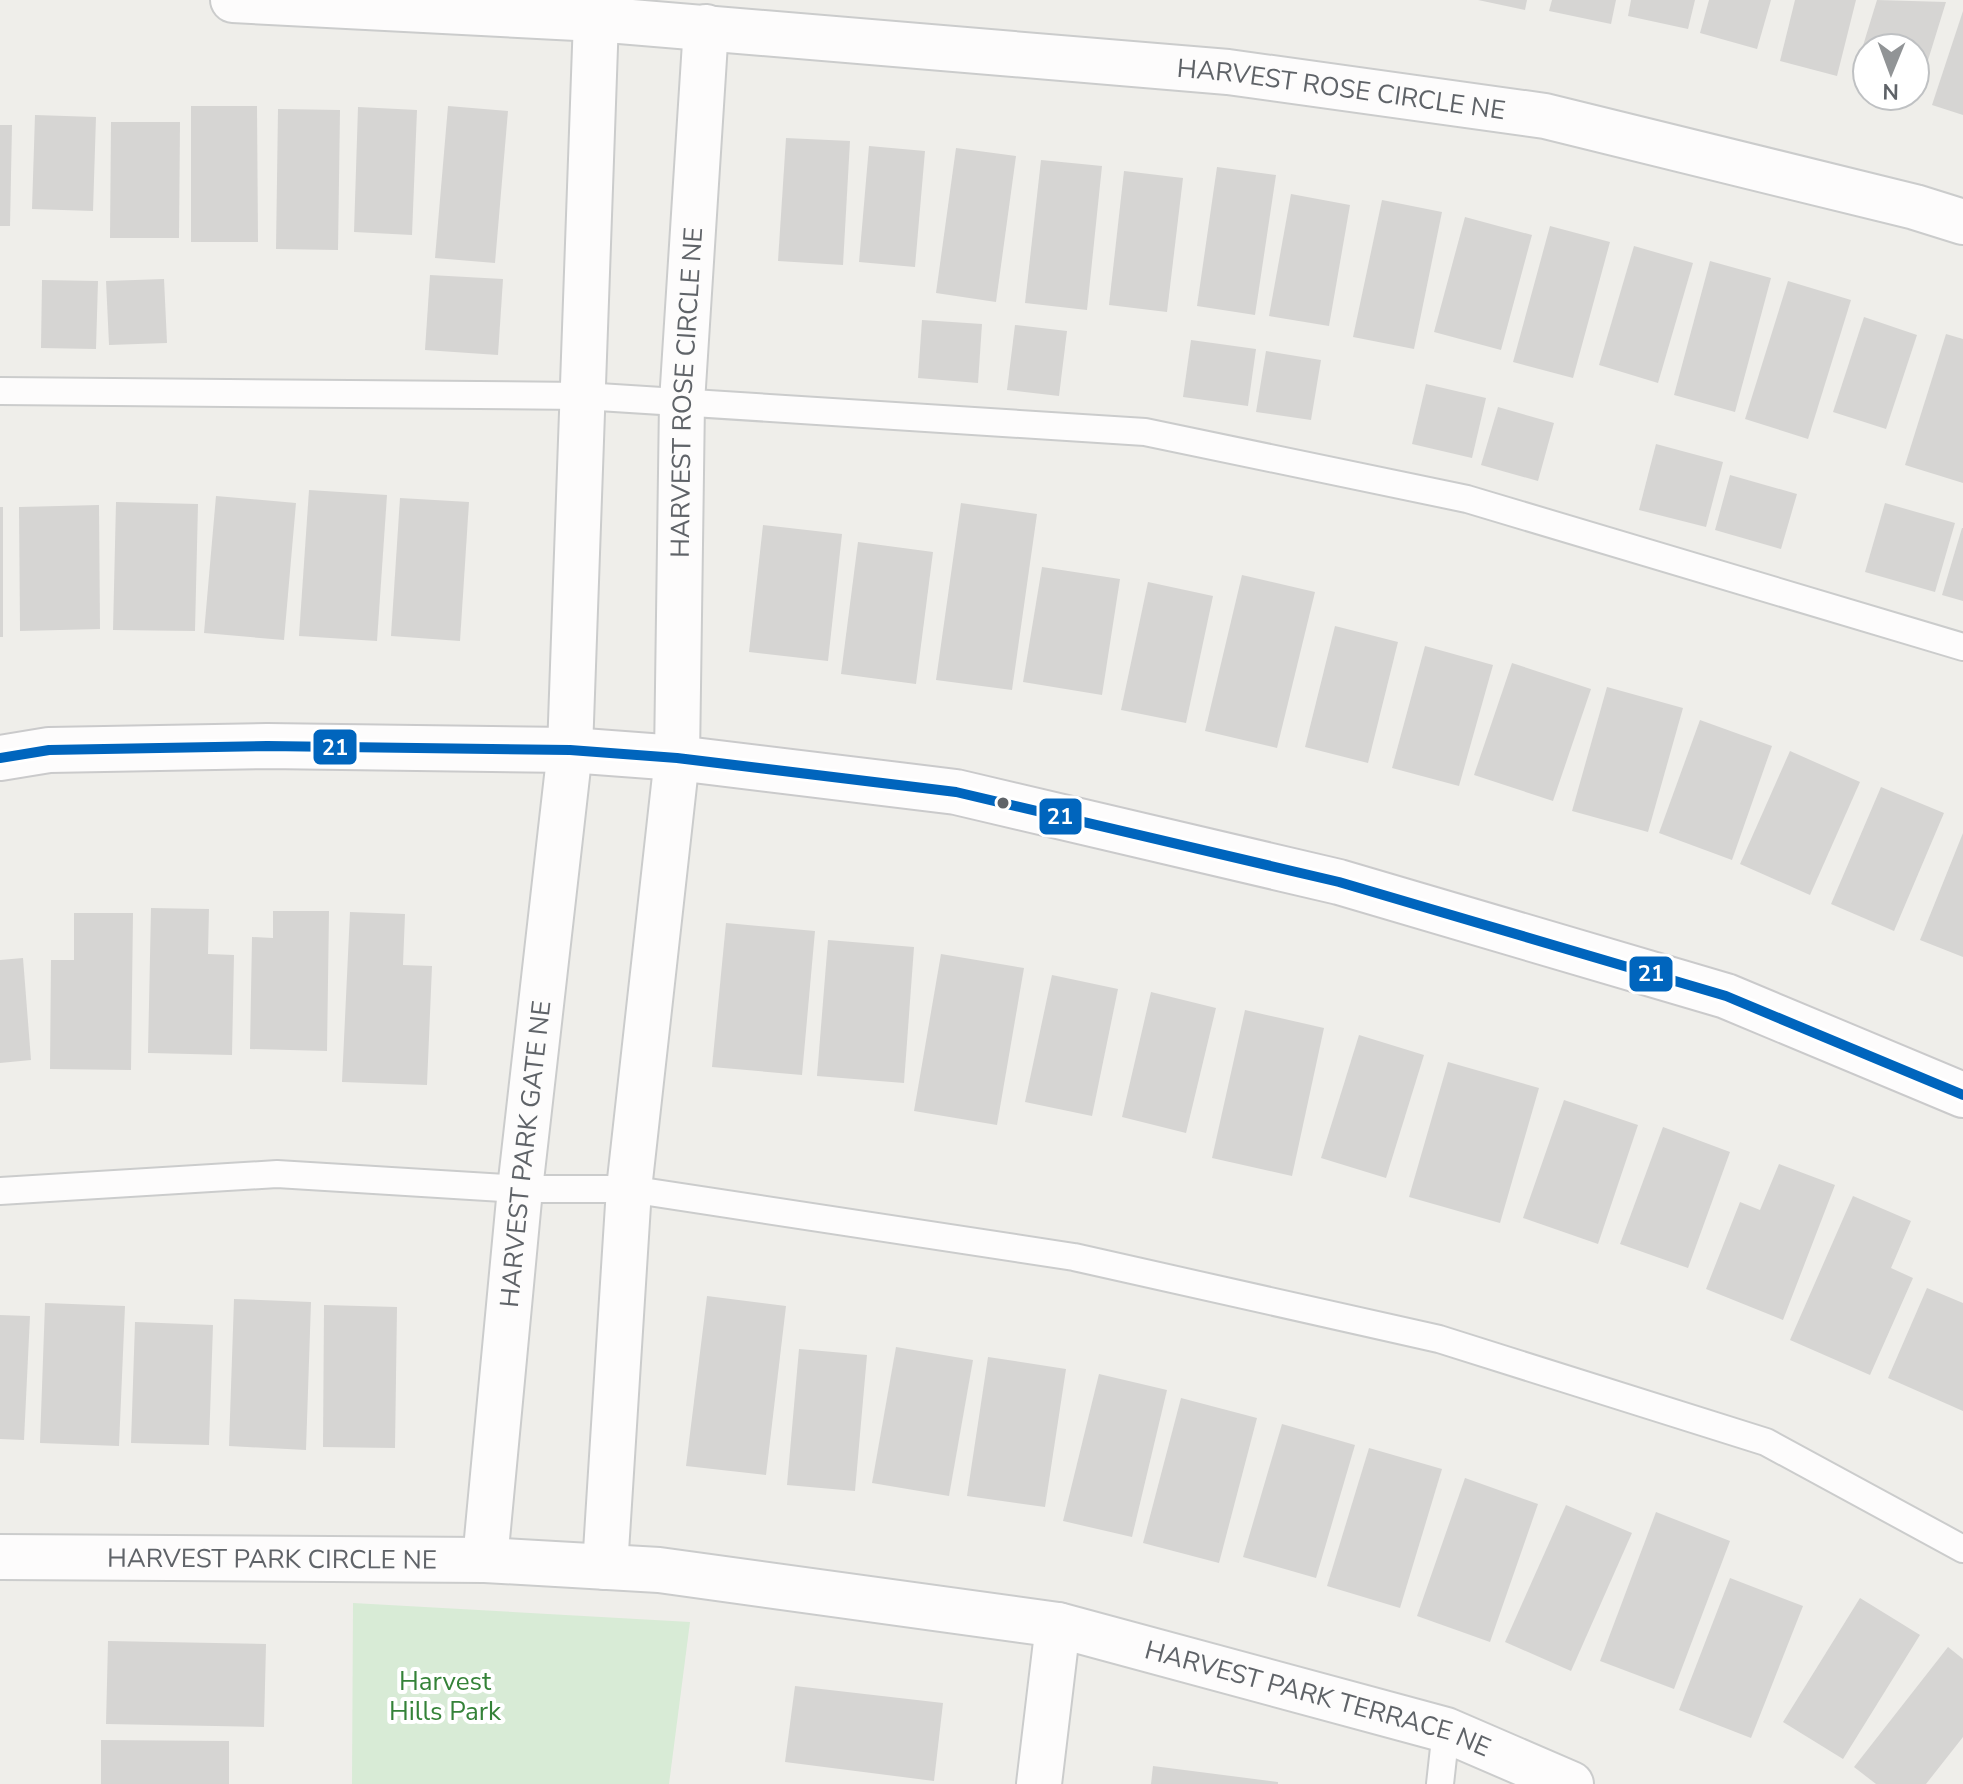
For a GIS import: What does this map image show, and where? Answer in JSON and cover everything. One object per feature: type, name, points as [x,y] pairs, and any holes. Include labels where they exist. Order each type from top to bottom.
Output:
[{"type":"street","name":"HARVEST ROSE CIRCLE NE","points":[[233,0],[596,19],[1228,72],[1545,116],[1915,207],[1963,222]]},
{"type":"street","points":[[570,750],[596,19]]},
{"type":"street","name":"HARVEST ROSE CIRCLE NE","points":[[677,758],[682,402],[706,27]]},
{"type":"street","points":[[0,758],[49,750],[267,746],[570,750],[677,758],[956,792],[1339,882],[1726,996],[1963,1095]]},
{"type":"street","name":"HARVEST PARK GATE NE","points":[[485,1560],[520,1189],[570,750]]},
{"type":"street","points":[[605,1567],[629,1189],[677,758]]},
{"type":"street","name":"HARVEST PARK CIRCLE NE","points":[[0,1557],[485,1560],[545,1564]]},
{"type":"street","name":"HARVEST PARK TERRACE NE","points":[[545,1564],[659,1570],[1058,1625],[1446,1730],[1571,1784]]},
{"type":"street","points":[[1039,1784],[1058,1625]]},
{"type":"lane","points":[[0,391],[583,396],[1145,432],[1467,499],[1963,647]]},
{"type":"lane","points":[[0,1191],[277,1174],[520,1189],[629,1189],[1074,1257],[1439,1339],[1766,1442],[1963,1549]]},
{"type":"lane","points":[[1440,1784],[1446,1730]]},
{"type":"green space","name":"Harvest Hills Park","points":[[353,1603],[690,1622],[669,1784],[352,1784]]},
{"type":"building","points":[[1478,0],[1527,0],[1525,10]]},
{"type":"building","points":[[1552,0],[1616,0],[1611,24],[1549,11]]},
{"type":"building","points":[[1631,0],[1695,0],[1688,29],[1628,16]]},
{"type":"building","points":[[1709,0],[1771,0],[1757,49],[1700,33]]},
{"type":"building","points":[[1795,0],[1856,0],[1837,76],[1780,61]]},
{"type":"building","points":[[1877,0],[1946,2],[1931,50],[1931,32],[1867,32]]},
{"type":"building","points":[[1963,11],[1963,115],[1932,105]]},
{"type":"building","points":[[191,106],[257,106],[258,242],[191,242]]},
{"type":"building","points":[[448,106],[508,111],[495,263],[435,258]]},
{"type":"building","points":[[358,107],[417,110],[412,235],[354,232]]},
{"type":"building","points":[[278,109],[340,110],[338,250],[276,249]]},
{"type":"building","points":[[35,115],[96,117],[93,211],[32,209]]},
{"type":"building","points":[[111,122],[180,122],[179,238],[110,238]]},
{"type":"building","points":[[0,125],[12,125],[10,226],[0,226]]},
{"type":"building","points":[[786,138],[850,141],[843,265],[778,261]]},
{"type":"building","points":[[869,146],[925,151],[915,267],[859,262]]},
{"type":"building","points":[[956,148],[1016,156],[996,302],[936,293]]},
{"type":"building","points":[[1041,160],[1102,166],[1087,310],[1025,303]]},
{"type":"building","points":[[1217,167],[1276,175],[1255,315],[1197,306]]},
{"type":"building","points":[[1124,171],[1183,178],[1167,312],[1109,305]]},
{"type":"building","points":[[1291,194],[1350,205],[1329,326],[1269,316]]},
{"type":"building","points":[[1382,200],[1442,212],[1414,349],[1353,337]]},
{"type":"building","points":[[1465,217],[1532,235],[1501,350],[1434,332]]},
{"type":"building","points":[[1550,226],[1610,242],[1573,378],[1513,362]]},
{"type":"building","points":[[1634,246],[1693,263],[1658,383],[1599,365]]},
{"type":"building","points":[[1710,261],[1771,278],[1735,412],[1674,395]]},
{"type":"building","points":[[430,275],[503,279],[498,355],[425,350]]},
{"type":"building","points":[[164,279],[167,343],[109,345],[106,281]]},
{"type":"building","points":[[42,280],[98,281],[96,349],[41,348]]},
{"type":"building","points":[[1788,281],[1851,300],[1808,439],[1745,419]]},
{"type":"building","points":[[1864,317],[1917,335],[1886,429],[1833,412]]},
{"type":"building","points":[[922,320],[982,324],[978,383],[918,378]]},
{"type":"building","points":[[1015,325],[1067,331],[1059,396],[1007,390]]},
{"type":"building","points":[[1946,334],[1963,339],[1963,483],[1905,465]]},
{"type":"building","points":[[1191,340],[1256,349],[1248,406],[1183,397]]},
{"type":"building","points":[[1266,351],[1321,360],[1311,420],[1256,412]]},
{"type":"building","points":[[1426,384],[1486,398],[1472,458],[1412,444]]},
{"type":"building","points":[[1498,407],[1554,423],[1538,481],[1481,465]]},
{"type":"building","points":[[1656,444],[1723,462],[1706,527],[1639,510]]},
{"type":"building","points":[[1730,475],[1797,494],[1781,549],[1715,530]]},
{"type":"building","points":[[309,490],[387,495],[377,641],[299,636]]},
{"type":"building","points":[[216,496],[296,503],[284,640],[204,633]]},
{"type":"building","points":[[400,498],[469,502],[460,641],[391,636]]},
{"type":"building","points":[[116,502],[198,504],[195,631],[113,630]]},
{"type":"building","points":[[961,503],[1037,514],[1012,690],[936,680]]},
{"type":"building","points":[[1885,503],[1955,523],[1935,592],[1865,572]]},
{"type":"building","points":[[99,505],[100,629],[20,631],[19,507]]},
{"type":"building","points":[[0,507],[3,507],[3,637],[0,637]]},
{"type":"building","points":[[763,525],[842,534],[828,661],[749,652]]},
{"type":"building","points":[[1963,528],[1963,601],[1942,595]]},
{"type":"building","points":[[858,542],[933,552],[916,684],[841,674]]},
{"type":"building","points":[[1042,567],[1120,579],[1102,695],[1023,682]]},
{"type":"building","points":[[1242,575],[1315,592],[1277,748],[1205,731]]},
{"type":"building","points":[[1148,582],[1213,596],[1186,723],[1121,710]]},
{"type":"building","points":[[1335,626],[1398,642],[1368,763],[1305,747]]},
{"type":"building","points":[[1425,646],[1493,665],[1459,786],[1392,768]]},
{"type":"building","points":[[1512,663],[1591,689],[1553,801],[1474,775]]},
{"type":"building","points":[[1607,687],[1683,708],[1648,832],[1572,811]]},
{"type":"building","points":[[1700,720],[1772,746],[1732,860],[1659,833]]},
{"type":"building","points":[[1790,751],[1860,782],[1810,895],[1740,864]]},
{"type":"building","points":[[1881,787],[1944,813],[1894,931],[1831,904]]},
{"type":"building","points":[[1963,833],[1963,957],[1920,940]]},
{"type":"building","points":[[151,908],[209,909],[208,954],[234,955],[232,1055],[148,1053]]},
{"type":"building","points":[[273,911],[329,911],[327,1051],[250,1049],[252,937],[273,938]]},
{"type":"building","points":[[350,912],[405,914],[403,965],[432,966],[427,1085],[342,1082]]},
{"type":"building","points":[[74,913],[133,913],[131,1070],[50,1069],[51,960],[74,960]]},
{"type":"building","points":[[726,923],[815,931],[802,1075],[712,1067]]},
{"type":"building","points":[[828,940],[914,947],[904,1083],[817,1076]]},
{"type":"building","points":[[941,954],[1024,968],[997,1125],[914,1111]]},
{"type":"building","points":[[23,958],[31,1060],[0,1063],[0,960]]},
{"type":"building","points":[[1052,975],[1118,989],[1092,1116],[1025,1102]]},
{"type":"building","points":[[1151,992],[1216,1008],[1186,1133],[1122,1117]]},
{"type":"building","points":[[1245,1010],[1324,1028],[1292,1176],[1212,1158]]},
{"type":"building","points":[[1359,1035],[1424,1055],[1386,1178],[1321,1158]]},
{"type":"building","points":[[1448,1062],[1539,1088],[1500,1223],[1409,1197]]},
{"type":"building","points":[[1564,1100],[1638,1125],[1598,1244],[1523,1218]]},
{"type":"building","points":[[1663,1127],[1730,1152],[1688,1268],[1620,1244]]},
{"type":"building","points":[[1779,1164],[1835,1185],[1783,1320],[1706,1289],[1740,1202],[1760,1210]]},
{"type":"building","points":[[1853,1196],[1911,1221],[1891,1268],[1913,1278],[1870,1375],[1790,1340]]},
{"type":"building","points":[[1927,1288],[1963,1303],[1963,1411],[1888,1378]]},
{"type":"building","points":[[707,1296],[786,1306],[766,1475],[686,1466]]},
{"type":"building","points":[[234,1299],[311,1302],[306,1450],[229,1446]]},
{"type":"building","points":[[45,1303],[125,1306],[119,1446],[40,1443]]},
{"type":"building","points":[[324,1305],[397,1307],[395,1448],[323,1447]]},
{"type":"building","points":[[0,1315],[30,1316],[24,1440],[0,1439]]},
{"type":"building","points":[[135,1322],[213,1325],[209,1445],[131,1443]]},
{"type":"building","points":[[896,1347],[973,1360],[949,1496],[872,1483]]},
{"type":"building","points":[[799,1349],[867,1355],[855,1491],[787,1485]]},
{"type":"building","points":[[988,1357],[1066,1369],[1045,1507],[967,1496]]},
{"type":"building","points":[[1099,1374],[1167,1390],[1132,1537],[1063,1521]]},
{"type":"building","points":[[1181,1398],[1257,1418],[1219,1563],[1143,1543]]},
{"type":"building","points":[[1282,1424],[1355,1445],[1316,1578],[1243,1557]]},
{"type":"building","points":[[1369,1448],[1442,1469],[1400,1608],[1327,1586]]},
{"type":"building","points":[[1465,1478],[1538,1504],[1490,1642],[1417,1616]]},
{"type":"building","points":[[1566,1505],[1632,1533],[1571,1671],[1505,1642]]},
{"type":"building","points":[[1656,1512],[1730,1541],[1674,1689],[1600,1661]]},
{"type":"building","points":[[1730,1578],[1803,1606],[1751,1738],[1679,1710]]},
{"type":"building","points":[[1860,1598],[1920,1635],[1843,1759],[1783,1722]]},
{"type":"building","points":[[108,1641],[266,1644],[264,1727],[106,1724]]},
{"type":"building","points":[[1948,1647],[1963,1659],[1963,1737],[1926,1784],[1876,1784],[1854,1767]]},
{"type":"building","points":[[795,1686],[943,1703],[934,1781],[785,1762]]},
{"type":"building","points":[[101,1740],[229,1741],[229,1784],[101,1784]]},
{"type":"building","points":[[1153,1766],[1278,1782],[1278,1784],[1151,1784]]},
{"type":"transit line","name":"21","points":[[0,758],[49,750],[267,746],[570,750],[677,758],[956,792],[1339,882],[1726,996],[1963,1095]]}]
